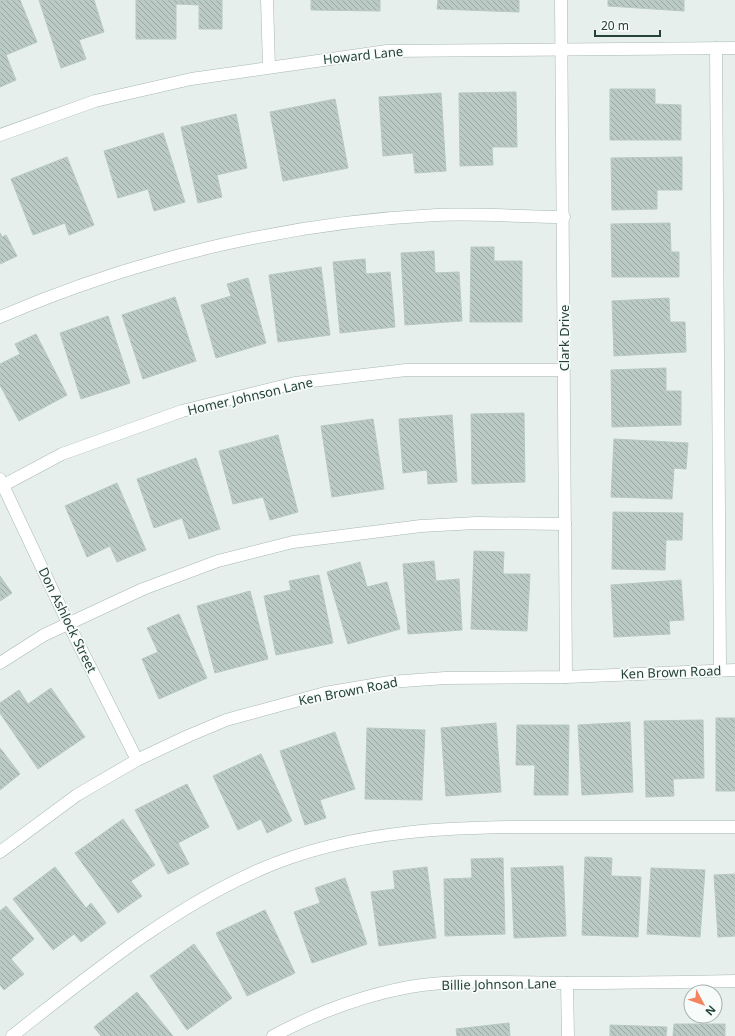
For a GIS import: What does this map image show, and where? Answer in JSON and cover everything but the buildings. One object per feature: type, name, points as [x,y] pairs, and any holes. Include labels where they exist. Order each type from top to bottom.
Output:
[{"type":"street","points":[[267,0],[269,67]]},
{"type":"street","name":"Clark Drive","points":[[561,0],[560,49],[564,217],[566,677]]},
{"type":"street","points":[[716,48],[720,670]]},
{"type":"street","name":"Howard Lane","points":[[0,135],[95,101],[191,79],[387,50],[735,48]]},
{"type":"street","points":[[0,317],[91,282],[172,257],[304,229],[376,219],[438,215],[564,217]]},
{"type":"street","name":"Homer Johnson Lane","points":[[1,484],[62,454],[182,411],[295,383],[406,370],[564,370]]},
{"type":"street","name":"Don Ashlock Street","points":[[1,484],[68,623],[137,760]]},
{"type":"street","points":[[0,663],[44,635],[144,588],[218,561],[293,542],[421,526],[476,523],[565,524]]},
{"type":"street","name":"Ken Brown Road","points":[[0,852],[77,795],[137,760],[226,720],[326,693],[390,682],[445,678],[566,677],[735,670]]},
{"type":"street","points":[[12,1036],[144,935],[198,901],[259,870],[315,850],[384,834],[476,826],[735,827]]},
{"type":"street","name":"Billie Johnson Lane","points":[[273,1036],[300,1022],[340,1005],[410,987],[510,981],[567,983],[735,981]]},
{"type":"street","points":[[567,983],[568,1036]]}]
